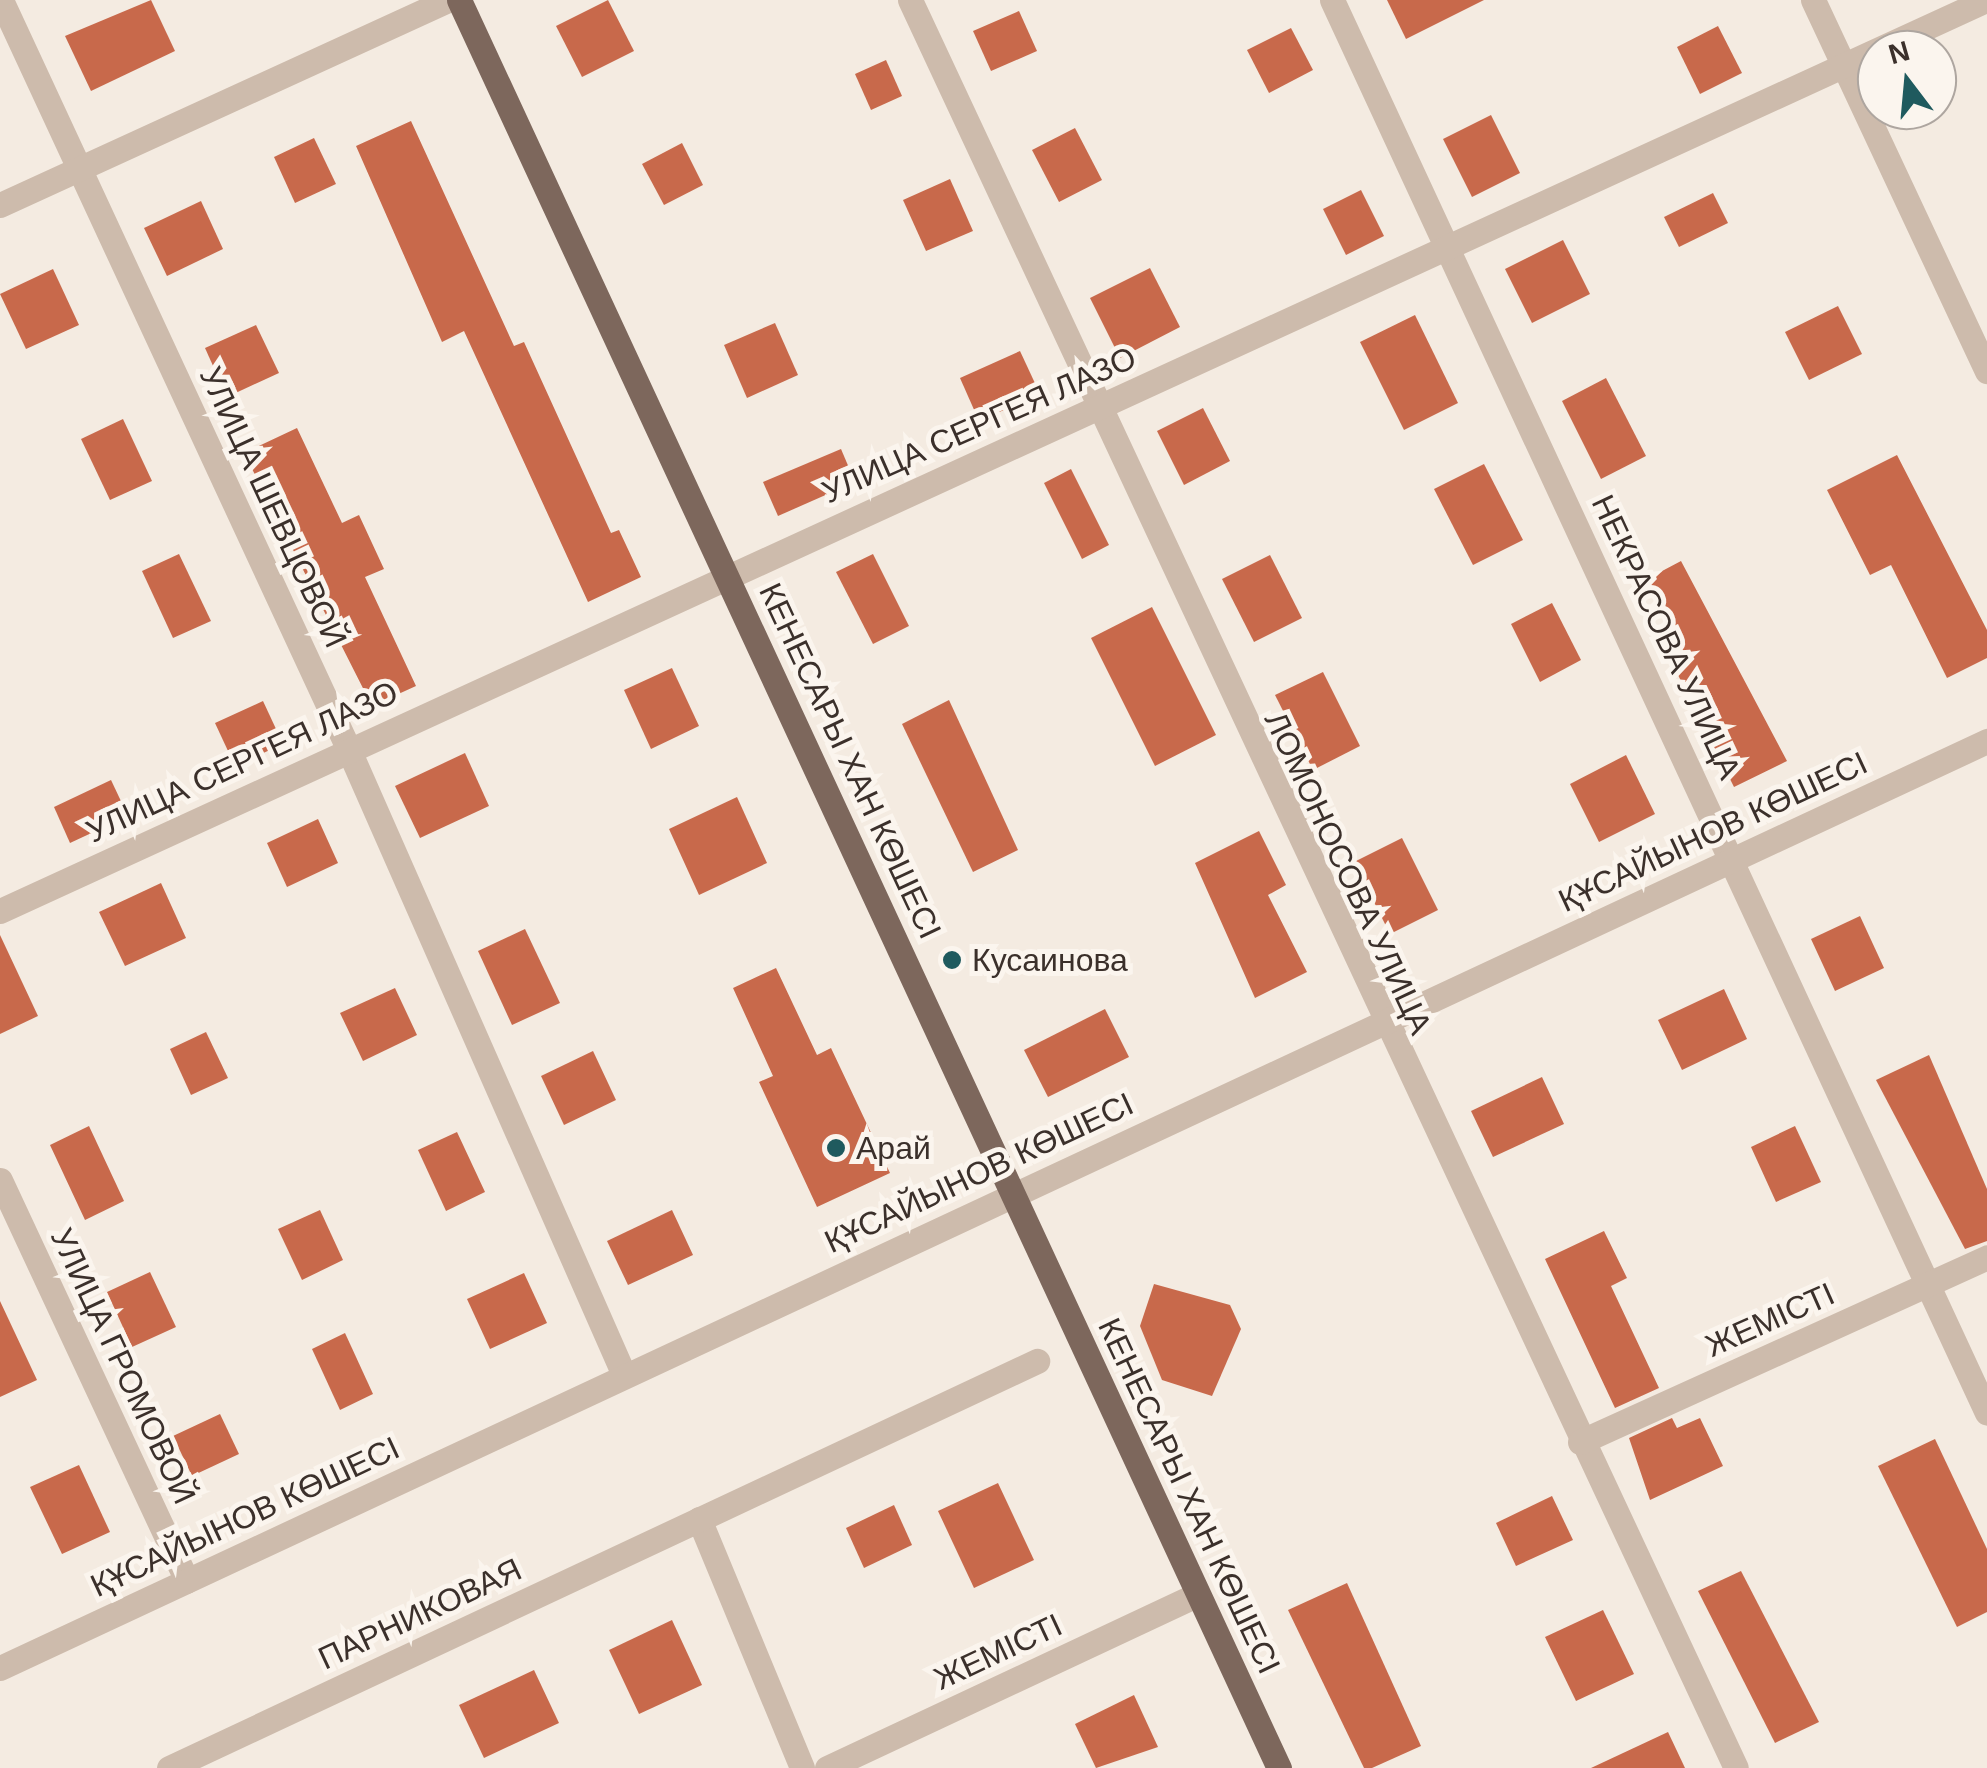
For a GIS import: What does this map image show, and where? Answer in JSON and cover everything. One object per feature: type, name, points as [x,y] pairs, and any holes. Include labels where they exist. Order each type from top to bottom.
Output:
[{"type":"main road","name":"КЕНЕСАРЫ ХАН КӨШЕСІ","points":[[460,0],[1279,1768]]},
{"type":"street","name":"УЛИЦА ШЕВЦОВОЙ","points":[[1,0],[348,748],[624,1375]]},
{"type":"street","points":[[0,206],[448,0]]},
{"type":"street","name":"ЛОМОНОСОВА УЛИЦА","points":[[910,0],[1380,1022],[1736,1768]]},
{"type":"street","name":"НЕКРАСОВА УЛИЦА","points":[[1332,0],[1734,858],[1987,1413]]},
{"type":"street","points":[[1813,0],[1987,372]]},
{"type":"street","name":"УЛИЦА СЕРГЕЯ ЛАЗО","points":[[0,911],[726,571],[1099,410],[1446,243],[1986,0]]},
{"type":"street","name":"ҚҰСАЙЫНОВ КӨШЕСІ","points":[[0,1668],[1014,1191],[1987,741]]},
{"type":"street","name":"УЛИЦА ГРОМОВОЙ","points":[[0,1180],[187,1580]]},
{"type":"street","name":"ЖЕМІСТІ","points":[[1580,1442],[1987,1257]]},
{"type":"street","name":"ПАРНИКОВАЯ","points":[[168,1768],[1036,1361]]},
{"type":"street","points":[[699,1519],[802,1768]]},
{"type":"street","name":"ЖЕМІСТІ","points":[[826,1768],[1197,1596]]},
{"type":"building","points":[[151,0],[175,51],[91,91],[65,36]]},
{"type":"building","points":[[608,0],[634,51],[582,77],[556,26]]},
{"type":"building","points":[[1387,0],[1484,0],[1406,39]]},
{"type":"building","points":[[1019,11],[1037,51],[991,71],[973,31]]},
{"type":"building","points":[[1718,26],[1742,73],[1700,94],[1677,47]]},
{"type":"building","points":[[1291,28],[1313,70],[1269,93],[1247,50]]},
{"type":"building","points":[[886,60],[902,96],[871,110],[855,74]]},
{"type":"building","points":[[1491,115],[1520,173],[1472,197],[1443,139]]},
{"type":"building","points":[[411,121],[514,346],[524,342],[611,533],[619,530],[641,577],[588,602],[464,331],[442,342],[356,146]]},
{"type":"building","points":[[1075,128],[1102,180],[1059,202],[1032,150]]},
{"type":"building","points":[[314,138],[336,184],[295,203],[274,157]]},
{"type":"building","points":[[682,143],[703,185],[664,205],[642,164]]},
{"type":"building","points":[[950,179],[973,231],[926,251],[903,200]]},
{"type":"building","points":[[1361,190],[1384,236],[1346,255],[1323,209]]},
{"type":"building","points":[[1713,193],[1728,223],[1679,247],[1664,217]]},
{"type":"building","points":[[201,201],[223,249],[167,276],[144,228]]},
{"type":"building","points":[[1563,240],[1590,294],[1532,323],[1505,269]]},
{"type":"building","points":[[1150,268],[1180,327],[1120,358],[1090,298]]},
{"type":"building","points":[[53,269],[79,325],[26,349],[0,294]]},
{"type":"building","points":[[1838,306],[1862,354],[1809,380],[1785,332]]},
{"type":"building","points":[[1415,315],[1458,403],[1404,430],[1360,342]]},
{"type":"building","points":[[775,323],[798,375],[747,398],[724,345]]},
{"type":"building","points":[[256,325],[279,373],[227,397],[205,348]]},
{"type":"building","points":[[1020,351],[1040,394],[979,421],[960,378]]},
{"type":"building","points":[[1606,378],[1646,456],[1601,479],[1562,401]]},
{"type":"building","points":[[1203,408],[1230,461],[1184,485],[1157,431]]},
{"type":"building","points":[[123,419],[152,481],[110,500],[81,439]]},
{"type":"building","points":[[297,428],[342,523],[359,515],[384,569],[365,577],[416,686],[372,706],[244,453]]},
{"type":"building","points":[[841,449],[855,482],[778,516],[763,482]]},
{"type":"building","points":[[1897,455],[1987,630],[1987,658],[1947,678],[1891,565],[1870,575],[1827,490]]},
{"type":"building","points":[[1484,464],[1523,540],[1473,565],[1434,489]]},
{"type":"building","points":[[1071,469],[1109,545],[1082,559],[1044,483]]},
{"type":"building","points":[[179,554],[211,621],[173,638],[142,571]]},
{"type":"building","points":[[873,554],[909,626],[873,644],[836,572]]},
{"type":"building","points":[[1270,555],[1302,618],[1254,642],[1222,579]]},
{"type":"building","points":[[1681,561],[1787,761],[1734,787],[1673,665],[1687,658],[1647,579]]},
{"type":"building","points":[[1552,603],[1581,660],[1540,682],[1511,624]]},
{"type":"building","points":[[1152,607],[1216,735],[1155,766],[1091,638]]},
{"type":"building","points":[[672,668],[699,726],[651,749],[624,690]]},
{"type":"building","points":[[1323,672],[1360,746],[1313,770],[1275,695]]},
{"type":"building","points":[[949,700],[1018,850],[973,872],[902,724]]},
{"type":"building","points":[[263,701],[283,744],[235,766],[215,723]]},
{"type":"building","points":[[465,753],[489,806],[420,838],[395,786]]},
{"type":"building","points":[[1626,755],[1655,814],[1599,842],[1570,784]]},
{"type":"building","points":[[111,780],[128,816],[70,843],[54,807]]},
{"type":"building","points":[[737,797],[767,863],[699,895],[669,829]]},
{"type":"building","points":[[318,819],[338,863],[287,887],[267,843]]},
{"type":"building","points":[[1259,831],[1286,885],[1268,895],[1307,972],[1255,998],[1195,863]]},
{"type":"building","points":[[1402,838],[1438,910],[1390,934],[1354,862]]},
{"type":"building","points":[[161,883],[186,938],[125,966],[99,912]]},
{"type":"building","points":[[1860,916],[1884,968],[1835,991],[1811,939]]},
{"type":"building","points":[[525,929],[560,1003],[512,1025],[478,951]]},
{"type":"building","points":[[0,935],[38,1016],[0,1034]]},
{"type":"building","points":[[776,968],[817,1055],[831,1048],[890,1173],[817,1207],[759,1082],[773,1076],[733,988]]},
{"type":"building","points":[[395,988],[417,1035],[363,1061],[340,1013]]},
{"type":"building","points":[[1724,989],[1747,1039],[1682,1070],[1658,1020]]},
{"type":"building","points":[[1105,1009],[1129,1057],[1048,1097],[1024,1050]]},
{"type":"building","points":[[206,1032],[228,1078],[191,1095],[170,1049]]},
{"type":"building","points":[[593,1051],[616,1100],[564,1125],[541,1076]]},
{"type":"building","points":[[1929,1055],[1987,1189],[1987,1241],[1965,1249],[1876,1080]]},
{"type":"building","points":[[1542,1077],[1564,1124],[1493,1157],[1471,1111]]},
{"type":"building","points":[[89,1126],[124,1201],[85,1220],[50,1145]]},
{"type":"building","points":[[1795,1126],[1821,1182],[1776,1202],[1751,1147]]},
{"type":"building","points":[[457,1132],[485,1192],[446,1211],[418,1150]]},
{"type":"building","points":[[320,1210],[343,1260],[302,1280],[278,1229]]},
{"type":"building","points":[[672,1210],[693,1255],[628,1285],[607,1241]]},
{"type":"building","points":[[1604,1231],[1627,1278],[1611,1286],[1659,1388],[1615,1408],[1545,1259]]},
{"type":"building","points":[[150,1272],[176,1327],[132,1347],[107,1292]]},
{"type":"building","points":[[524,1273],[547,1323],[490,1349],[467,1299]]},
{"type":"building","points":[[1154,1284],[1230,1305],[1241,1329],[1212,1396],[1162,1380],[1140,1326]]},
{"type":"building","points":[[0,1301],[37,1380],[0,1397]]},
{"type":"building","points":[[345,1333],[373,1394],[340,1410],[312,1349]]},
{"type":"building","points":[[220,1414],[239,1454],[192,1476],[173,1436]]},
{"type":"building","points":[[1672,1418],[1677,1428],[1700,1418],[1723,1466],[1650,1500],[1629,1438]]},
{"type":"building","points":[[1935,1439],[1987,1549],[1987,1612],[1957,1627],[1878,1466]]},
{"type":"building","points":[[79,1465],[110,1532],[62,1554],[30,1487]]},
{"type":"building","points":[[998,1483],[1034,1560],[974,1588],[938,1511]]},
{"type":"building","points":[[1552,1496],[1573,1540],[1516,1566],[1496,1523]]},
{"type":"building","points":[[894,1505],[912,1545],[864,1568],[846,1528]]},
{"type":"building","points":[[1741,1571],[1819,1722],[1775,1743],[1698,1591]]},
{"type":"building","points":[[1347,1583],[1421,1746],[1372,1768],[1364,1768],[1288,1610]]},
{"type":"building","points":[[1603,1610],[1634,1674],[1576,1701],[1545,1637]]},
{"type":"building","points":[[672,1620],[702,1685],[639,1714],[609,1650]]},
{"type":"building","points":[[534,1670],[559,1723],[484,1758],[459,1705]]},
{"type":"building","points":[[1134,1695],[1158,1747],[1096,1768],[1075,1724]]},
{"type":"building","points":[[1668,1732],[1685,1768],[1591,1768]]},
{"type":"place","name":"Кусаинова","points":[[952,960]]},
{"type":"place","name":"Арай","points":[[836,1148]]}]
